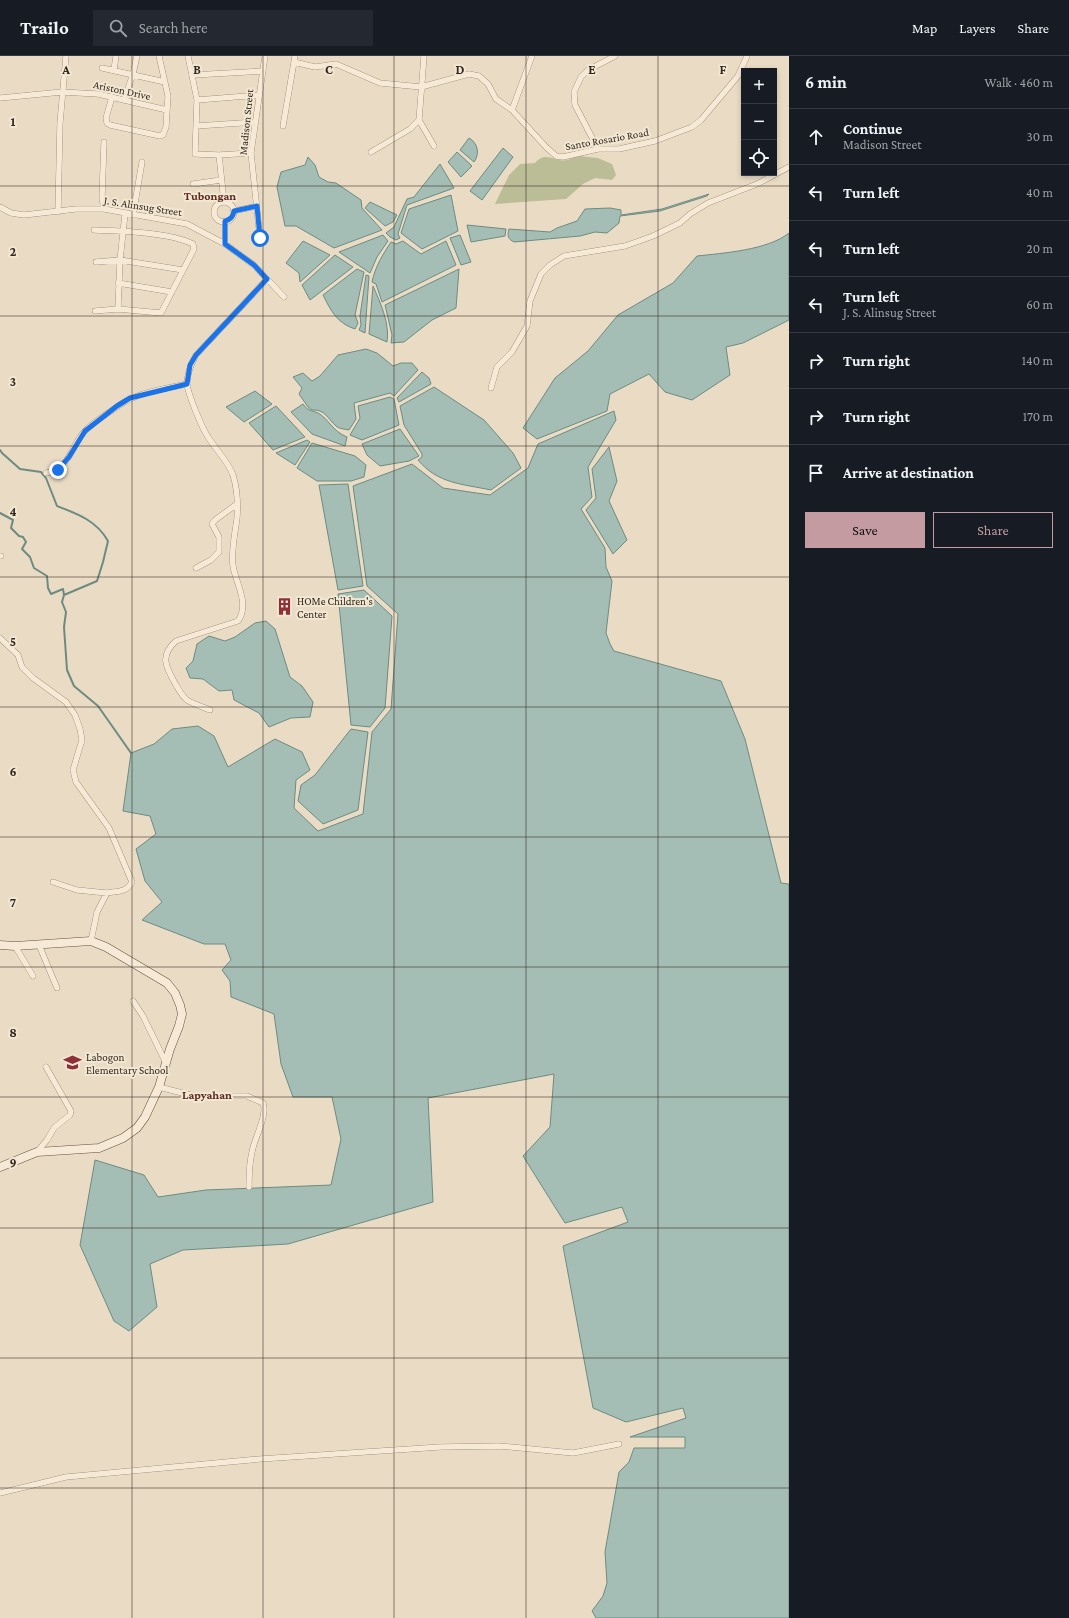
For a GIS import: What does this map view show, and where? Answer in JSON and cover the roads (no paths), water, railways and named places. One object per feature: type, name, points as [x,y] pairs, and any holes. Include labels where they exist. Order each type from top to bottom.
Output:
[{"type":"street","points":[[58,212],[62,92],[66,56]]},
{"type":"street","points":[[114,70],[116,56]]},
{"type":"street","points":[[124,100],[133,74],[137,56]]},
{"type":"street","points":[[112,97],[106,118],[106,121],[110,125],[160,136],[165,132],[168,96],[159,56]]},
{"type":"street","points":[[188,56],[197,100],[194,152],[196,155],[251,153]]},
{"type":"street","name":"Madison Street","points":[[260,238],[251,153],[256,122],[258,95],[265,56]]},
{"type":"street","points":[[424,56],[420,120],[434,146]]},
{"type":"street","points":[[512,110],[532,56]]},
{"type":"street","points":[[598,149],[575,105],[574,92],[581,77],[588,70],[615,56]]},
{"type":"street","name":"Santo Rosario Road","points":[[421,88],[469,74],[479,76],[488,84],[496,99],[512,110],[556,156],[562,157],[598,149],[619,149],[655,141],[692,127],[701,120],[738,76],[747,56]]},
{"type":"street","points":[[283,126],[295,59],[315,67],[336,64],[380,83],[421,88]]},
{"type":"street","points":[[102,68],[165,82]]},
{"type":"street","points":[[193,75],[263,71]]},
{"type":"street","name":"Ariston Drive","points":[[0,98],[62,92],[98,94],[167,110]]},
{"type":"street","points":[[197,100],[258,95]]},
{"type":"street","points":[[371,152],[410,129],[420,120]]},
{"type":"street","points":[[196,126],[256,122]]},
{"type":"street","points":[[104,142],[102,198],[104,210]]},
{"type":"street","points":[[219,155],[224,202]]},
{"type":"street","points":[[133,214],[142,162]]},
{"type":"street","points":[[492,388],[496,367],[512,352],[526,326],[530,301],[541,274],[550,265],[564,256],[625,246],[653,236],[680,223],[690,214],[708,203],[757,184],[789,167]]},
{"type":"street","points":[[192,184],[221,180]]},
{"type":"street","points":[[224,202],[232,206],[234,211],[230,220],[225,221],[216,217],[214,212],[215,207],[219,203],[224,202]]},
{"type":"street","points":[[234,211],[257,206]]},
{"type":"street","name":"J. S. Alinsug Street","points":[[0,207],[6,211],[18,215],[84,209],[104,210],[187,224],[225,244],[254,265],[284,297]]},
{"type":"street","points":[[118,309],[118,283],[125,214]]},
{"type":"street","points":[[225,221],[225,244]]},
{"type":"street","points":[[94,230],[123,231],[179,238],[192,244],[194,249],[161,313],[118,309],[95,311]]},
{"type":"street","points":[[96,262],[120,260],[183,270]]},
{"type":"street","points":[[210,710],[187,700],[180,692],[166,668],[165,658],[170,646],[176,641],[238,621],[242,615],[243,605],[233,565],[232,550],[237,516],[232,475],[225,461],[207,436],[197,414],[187,384],[190,365],[196,355],[267,279]]},
{"type":"street","points":[[118,283],[172,292]]},
{"type":"street","points":[[46,473],[58,470],[63,465],[85,431],[123,402],[130,398],[187,384]]},
{"type":"street","points":[[196,568],[211,560],[219,552],[218,537],[212,524],[236,504]]},
{"type":"street","points":[[0,638],[18,655],[22,667],[33,678],[66,702],[75,715],[82,740],[73,770],[76,782],[109,828],[132,882],[129,888],[107,893],[77,890],[53,882]]},
{"type":"street","points":[[90,941],[97,912],[107,893]]},
{"type":"street","points":[[0,945],[15,946],[90,941],[106,947],[167,983],[175,993],[182,1014],[159,1087],[145,1117],[137,1128],[123,1138],[99,1148],[36,1152],[0,1167]]},
{"type":"street","points":[[39,944],[57,988]]},
{"type":"street","points":[[15,946],[33,976]]},
{"type":"street","points":[[133,1001],[143,1016],[166,1063]]},
{"type":"street","points":[[36,1152],[47,1140],[54,1128],[70,1115],[71,1111],[46,1067]]},
{"type":"street","points":[[159,1087],[194,1096],[247,1096],[263,1103],[265,1108],[264,1115],[251,1157],[249,1187]]},
{"type":"street","points":[[0,1492],[66,1477],[260,1459],[492,1446],[573,1453],[619,1444]]},
{"type":"water","points":[[469,138],[472,140],[477,149],[477,156],[474,162],[460,150]]},
{"type":"water","points":[[503,148],[513,157],[482,200],[470,191]]},
{"type":"water","points":[[457,152],[472,166],[461,177],[448,162]]},
{"type":"water","points":[[308,157],[315,165],[319,177],[328,182],[336,183],[361,200],[362,208],[382,230],[334,248],[296,226],[285,226],[277,187],[281,172],[305,165]]},
{"type":"water","points":[[440,164],[454,188],[407,205],[398,234],[400,238],[396,240],[390,237],[386,233],[394,227],[407,199],[414,197]]},
{"type":"water","points":[[709,194],[707,196],[660,211],[620,216],[619,223],[607,233],[595,232],[580,236],[514,242],[510,240],[508,235],[509,229],[550,232],[577,221],[585,209],[610,208],[621,210],[621,215],[662,209]]},
{"type":"water","points":[[451,195],[458,231],[422,249],[401,233],[409,209]]},
{"type":"water","points":[[370,202],[397,215],[393,222],[385,226],[365,208]]},
{"type":"water","points":[[467,225],[506,229],[505,236],[471,242]]},
{"type":"water","points":[[789,233],[789,320],[743,343],[726,347],[730,375],[692,400],[665,392],[649,374],[610,394],[607,411],[537,439],[523,428],[555,378],[588,351],[618,315],[673,283],[697,256],[758,247],[780,239]]},
{"type":"water","points":[[383,235],[388,241],[377,257],[370,273],[339,252]]},
{"type":"water","points":[[460,235],[471,262],[461,265],[450,238]]},
{"type":"water","points":[[303,241],[330,255],[300,282],[299,273],[286,263]]},
{"type":"water","points":[[403,241],[421,254],[446,241],[456,265],[382,302],[376,284],[372,282],[375,271],[391,242],[396,244]]},
{"type":"water","points":[[335,255],[353,267],[310,300],[302,285]]},
{"type":"water","points":[[357,269],[364,272],[355,315],[358,323],[355,329],[335,316],[323,295]]},
{"type":"water","points":[[459,269],[456,308],[432,320],[404,342],[391,343],[392,335],[385,305]]},
{"type":"water","points":[[366,275],[369,276],[365,333],[359,330],[361,325],[360,316]]},
{"type":"water","points":[[373,286],[386,320],[388,335],[387,342],[369,334]]},
{"type":"water","points":[[366,349],[377,353],[393,366],[401,363],[412,363],[418,370],[394,396],[390,393],[354,403],[356,419],[349,430],[340,428],[320,411],[312,410],[308,407],[299,394],[302,388],[293,377],[303,373],[312,381],[320,376],[338,355]]},
{"type":"water","points":[[422,372],[429,378],[431,384],[399,402],[397,398]]},
{"type":"water","points":[[434,387],[484,420],[513,453],[521,468],[491,490],[452,482],[434,474],[426,468],[418,460],[422,457],[422,454],[404,425],[400,406]]},
{"type":"water","points":[[255,391],[272,404],[244,422],[226,407]]},
{"type":"water","points":[[390,397],[394,399],[399,425],[362,440],[350,435],[360,418],[358,406]]},
{"type":"water","points":[[303,404],[308,409],[322,416],[338,432],[347,437],[345,446],[312,434],[291,412]]},
{"type":"water","points":[[276,406],[305,437],[273,450],[249,423]]},
{"type":"water","points":[[614,411],[616,420],[588,467],[592,497],[581,509],[605,548],[606,567],[612,581],[606,633],[610,644],[614,651],[721,681],[745,739],[781,883],[789,884],[789,1618],[596,1618],[592,1611],[603,1596],[607,1583],[605,1552],[619,1472],[629,1462],[634,1448],[685,1448],[685,1437],[630,1437],[686,1418],[683,1408],[626,1422],[593,1408],[563,1246],[628,1222],[622,1207],[565,1223],[523,1156],[550,1127],[554,1074],[428,1098],[433,1202],[288,1244],[183,1250],[150,1264],[157,1307],[129,1331],[114,1321],[80,1245],[95,1160],[144,1175],[158,1197],[206,1190],[331,1185],[341,1139],[332,1097],[293,1097],[281,1064],[274,1014],[231,997],[230,981],[222,970],[231,960],[225,944],[204,944],[142,920],[162,902],[145,881],[136,849],[156,834],[150,816],[123,811],[131,753],[154,744],[172,729],[198,726],[214,736],[228,767],[275,739],[302,752],[310,770],[296,780],[294,808],[318,831],[363,814],[372,732],[391,709],[398,614],[367,586],[353,486],[412,464],[443,488],[490,495],[528,468],[538,444]]},
{"type":"water","points":[[400,429],[419,456],[409,461],[380,466],[367,455],[362,444]]},
{"type":"water","points":[[307,440],[310,442],[295,465],[276,453]]},
{"type":"water","points":[[312,443],[355,456],[366,465],[364,477],[351,481],[317,481],[297,468]]},
{"type":"water","points":[[609,447],[617,481],[609,501],[627,540],[613,554],[586,510],[596,498],[592,469]]},
{"type":"water","points":[[348,484],[363,586],[338,590],[319,485]]},
{"type":"water","points":[[364,590],[392,616],[385,708],[370,727],[351,725],[338,594]]},
{"type":"water","points":[[266,621],[275,629],[290,677],[302,686],[313,702],[310,717],[291,718],[269,727],[259,713],[234,700],[232,690],[219,691],[203,679],[190,678],[186,668],[193,661],[197,644],[209,636],[225,641],[235,637],[255,623]]},
{"type":"water","points":[[351,729],[368,732],[358,810],[323,824],[298,801],[301,785],[315,775]]},
{"type":"waterway","points":[[0,450],[20,469],[41,472],[46,478],[57,506],[79,515],[93,523],[104,534],[108,541],[97,581],[64,595],[62,602],[66,612],[64,627],[67,670],[74,686],[98,706],[131,753]]},
{"type":"waterway","points":[[0,513],[13,520],[11,528],[19,536],[23,537],[26,542],[22,549],[30,557],[34,568],[47,576],[48,588],[51,594],[63,589],[64,595]]},
{"type":"place","name":"HOMe Children's Center","points":[[284,607]]},
{"type":"place","name":"Labogon Elementary School","points":[[73,1063]]},
{"type":"district","name":"Tubongan","points":[[210,196]]},
{"type":"district","name":"Lapyahan","points":[[207,1095]]}]
